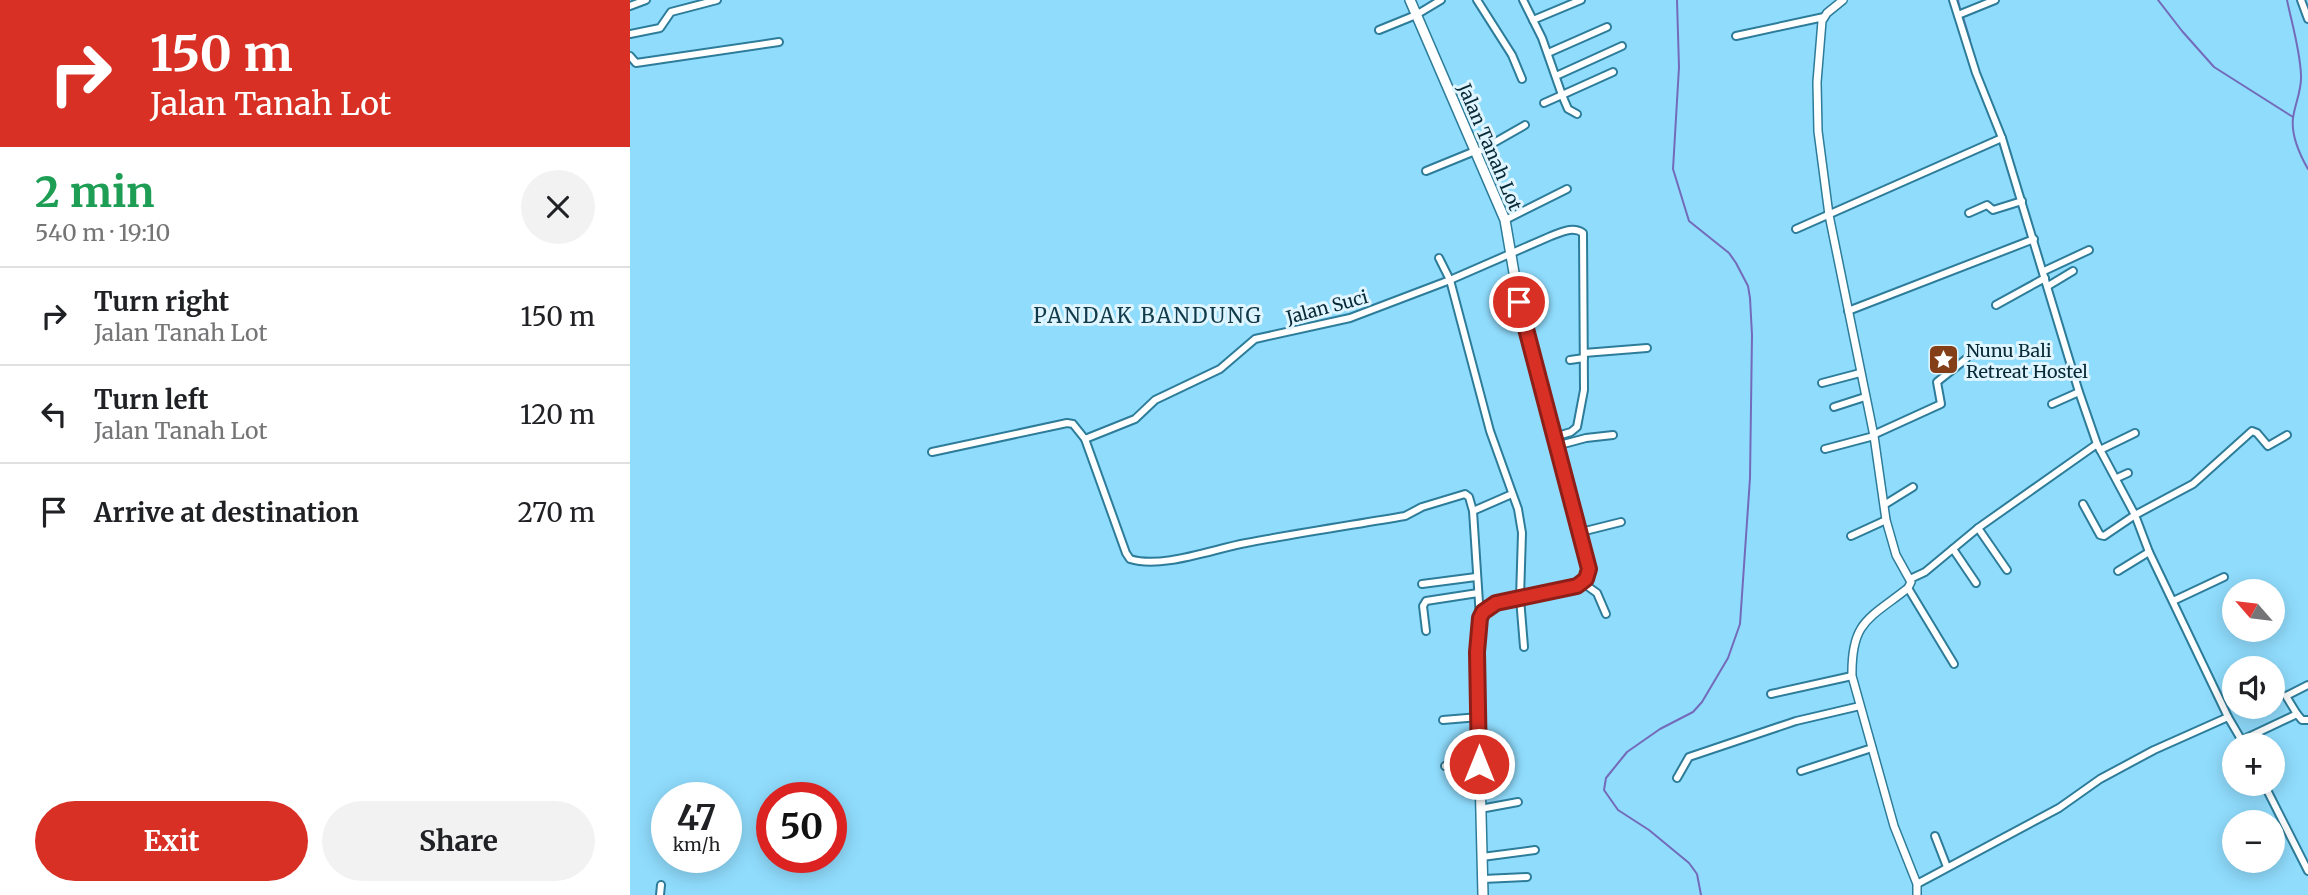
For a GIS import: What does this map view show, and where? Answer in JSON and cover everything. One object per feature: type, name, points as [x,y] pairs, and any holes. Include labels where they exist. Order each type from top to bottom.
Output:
[{"type":"main road","name":"Jalan Tanah Lot","points":[[1410,0],[1505,219],[1513,253],[1519,302],[1589,569],[1583,583]]},
{"type":"main road","points":[[1483,895],[1477,652],[1480,618],[1489,606],[1583,583]]},
{"type":"street","points":[[630,6],[646,0]]},
{"type":"street","points":[[630,34],[660,28],[671,12],[716,0]]},
{"type":"street","points":[[1379,30],[1416,15],[1441,0]]},
{"type":"street","points":[[1477,0],[1512,55],[1522,79]]},
{"type":"street","points":[[1523,0],[1548,53],[1568,108],[1577,114]]},
{"type":"street","points":[[1533,20],[1581,0]]},
{"type":"street","points":[[1736,36],[1824,17],[1843,0]]},
{"type":"street","points":[[1953,0],[1976,73],[2002,138],[2079,392],[2099,447],[2135,515],[2149,552],[2222,704]]},
{"type":"street","points":[[1958,15],[1996,0]]},
{"type":"street","points":[[2301,0],[2308,19]]},
{"type":"street","points":[[1824,17],[1817,82],[1818,119],[1832,213],[1886,520],[1896,555],[1910,579],[1908,588],[1860,628],[1853,644],[1852,676],[1894,826],[1917,884],[1917,895]]},
{"type":"street","points":[[1548,53],[1607,27]]},
{"type":"street","points":[[630,55],[636,63],[779,43]]},
{"type":"street","points":[[1556,76],[1622,46]]},
{"type":"street","points":[[1544,103],[1613,72]]},
{"type":"street","points":[[1426,171],[1475,152],[1525,125]]},
{"type":"street","points":[[1796,229],[2002,138]]},
{"type":"street","points":[[1505,219],[1567,189]]},
{"type":"street","points":[[1969,213],[1987,205],[1993,210],[2022,201]]},
{"type":"street","name":"Jalan Suci","points":[[1085,439],[1135,419],[1155,400],[1220,369],[1255,339],[1350,318],[1450,280],[1568,230],[1583,233],[1584,356]]},
{"type":"street","points":[[1849,311],[2034,239]]},
{"type":"street","points":[[1996,305],[2088,250]]},
{"type":"street","points":[[1439,258],[1450,280],[1490,431],[1518,509],[1522,533],[1520,598],[1524,647]]},
{"type":"street","points":[[2048,286],[2073,271]]},
{"type":"street","points":[[1570,360],[1647,348]]},
{"type":"street","points":[[1555,442],[1577,427],[1584,390],[1584,356]]},
{"type":"street","points":[[1825,449],[1873,436],[1941,404],[1937,382],[1966,359]]},
{"type":"street","points":[[1822,383],[1860,373]]},
{"type":"street","points":[[2052,404],[2079,392]]},
{"type":"street","points":[[1834,407],[1865,397]]},
{"type":"street","points":[[932,452],[1067,423],[1078,428],[1085,439],[1126,553],[1134,560],[1160,561],[1246,543],[1405,516],[1422,507],[1465,495],[1469,497],[1472,511],[1480,618]]},
{"type":"street","points":[[2083,504],[2101,536],[2193,484],[2220,463],[2252,431],[2257,433],[2267,446],[2287,435]]},
{"type":"street","points":[[1910,579],[1925,572],[1978,528],[2099,447],[2136,433]]},
{"type":"street","points":[[1555,442],[1613,435]]},
{"type":"street","points":[[2116,478],[2128,473]]},
{"type":"street","points":[[1884,505],[1913,487]]},
{"type":"street","points":[[1472,511],[1512,494]]},
{"type":"street","points":[[1851,536],[1886,520]]},
{"type":"street","points":[[1581,532],[1621,522]]},
{"type":"street","points":[[1978,528],[2007,570]]},
{"type":"street","points":[[1953,549],[1976,583]]},
{"type":"street","points":[[2118,571],[2149,552]]},
{"type":"street","points":[[1422,584],[1476,577]]},
{"type":"street","points":[[2173,601],[2224,577]]},
{"type":"street","points":[[1583,583],[1597,593],[1606,614]]},
{"type":"street","points":[[1908,588],[1954,664]]},
{"type":"street","points":[[1426,631],[1423,606],[1426,601],[1478,593]]},
{"type":"street","points":[[1771,694],[1852,676]]},
{"type":"street","points":[[2308,685],[2286,696],[2297,714],[2304,721],[2308,720]]},
{"type":"street","points":[[1677,778],[1689,757],[1796,721],[1860,706]]},
{"type":"street","points":[[2262,733],[2297,714]]},
{"type":"street","points":[[1443,720],[1479,717]]},
{"type":"street","points":[[1917,884],[2059,808],[2100,779],[2154,750],[2224,719]]},
{"type":"street","points":[[1801,771],[1872,748]]},
{"type":"street","points":[[1445,766],[1479,764]]},
{"type":"street","points":[[2270,796],[2308,871]]},
{"type":"street","points":[[1480,809],[1518,802]]},
{"type":"street","points":[[1936,836],[1947,867]]},
{"type":"street","points":[[1482,857],[1535,850]]},
{"type":"street","points":[[1483,879],[1527,877]]},
{"type":"street","points":[[660,895],[661,885]]},
{"type":"waterway","points":[[1677,0],[1679,67],[1673,169],[1689,221],[1729,253],[1748,286],[1750,298],[1750,478],[1740,624],[1728,658],[1702,702],[1693,712],[1660,729],[1627,752],[1606,778],[1604,790],[1618,810],[1649,830],[1689,863],[1697,874],[1701,895]]},
{"type":"waterway","points":[[1958,0],[1960,10]]},
{"type":"waterway","points":[[2158,0],[2214,67],[2293,117]]},
{"type":"waterway","points":[[2287,0],[2301,75],[2293,131],[2308,169]]},
{"type":"waterway","points":[[1963,17],[1970,40]]},
{"type":"place","name":"Nunu Bali Retreat Hostel","points":[[1943,360]]},
{"type":"district","name":"PANDAK BANDUNG","points":[[1148,315]]},
{"type":"route","points":[[1479,764],[1477,652],[1483,612],[1496,603],[1577,586],[1583,583],[1589,574],[1588,560],[1519,302]]}]
